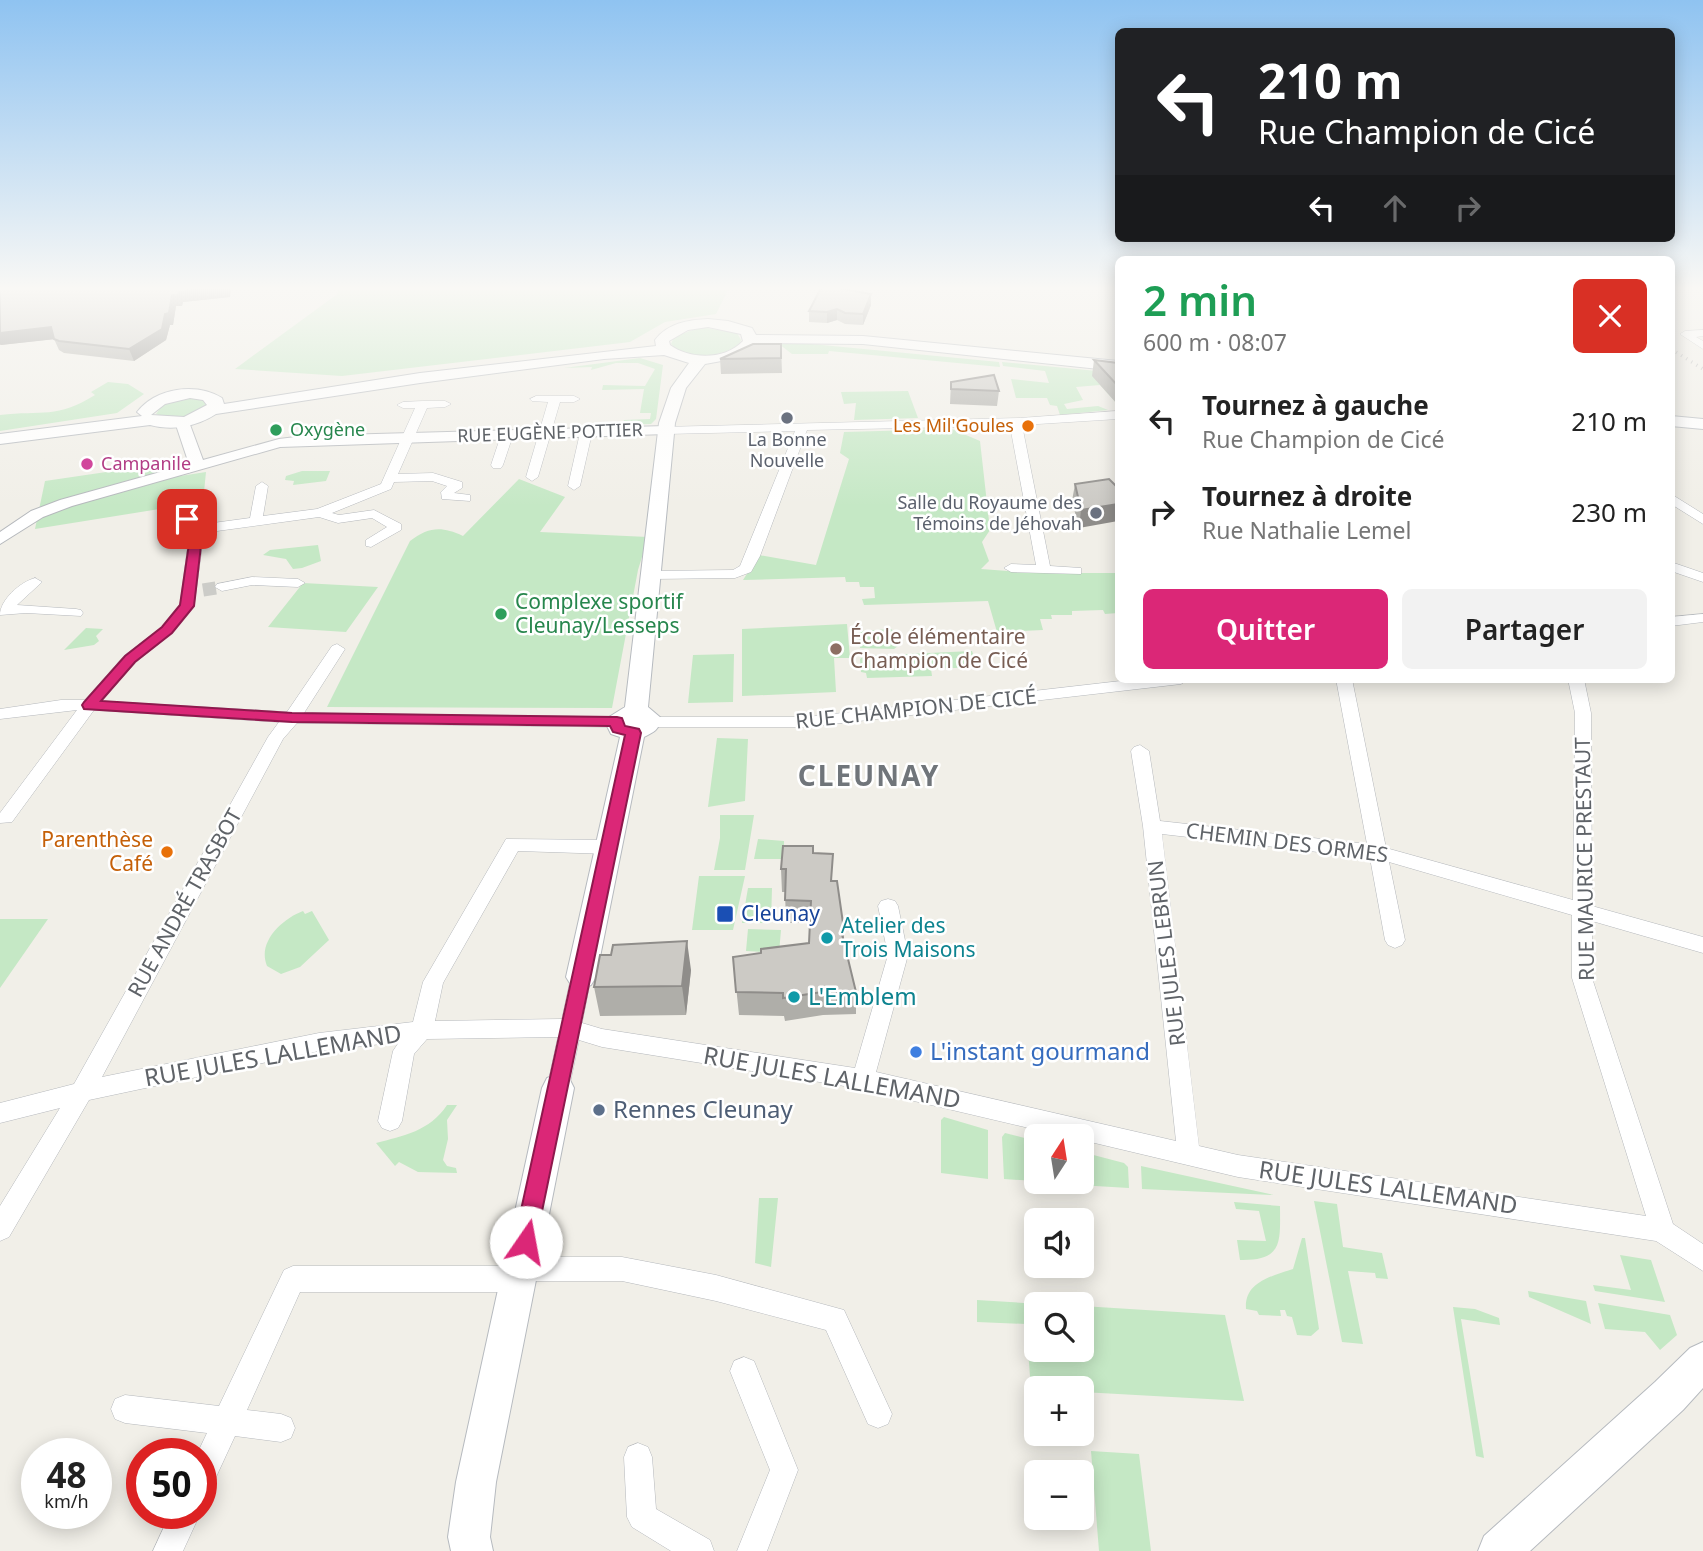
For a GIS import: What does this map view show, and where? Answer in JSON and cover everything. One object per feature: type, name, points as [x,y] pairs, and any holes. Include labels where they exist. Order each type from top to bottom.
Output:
[{"type":"main road","points":[[0,437],[148,416],[160,423],[183,422],[199,417],[214,405],[561,360]]},
{"type":"main road","points":[[581,976],[634,722],[666,430],[675,390],[693,360]]},
{"type":"main road","points":[[1058,360],[1115,366]]},
{"type":"main road","points":[[148,416],[157,402],[183,395],[207,396],[214,405]]},
{"type":"main road","points":[[1675,421],[1703,424]]},
{"type":"main road","points":[[472,1551],[469,1537],[472,1502],[558,1088]]},
{"type":"main road","points":[[1499,1551],[1669,1396],[1703,1361]]},
{"type":"street","points":[[536,399],[574,399]]},
{"type":"street","points":[[532,477],[555,399]]},
{"type":"street","points":[[196,537],[213,527],[320,513],[386,486],[423,404]]},
{"type":"street","points":[[403,405],[445,404]]},
{"type":"street","name":"RUE EUGÈNE POTTIER","points":[[0,539],[37,513],[197,465],[293,441],[1115,419]]},
{"type":"street","points":[[183,422],[197,465]]},
{"type":"street","points":[[1015,422],[1044,569]]},
{"type":"street","points":[[652,575],[735,574],[746,569],[754,556],[802,427]]},
{"type":"street","points":[[574,486],[586,433]]},
{"type":"street","points":[[497,465],[507,435]]},
{"type":"street","points":[[390,478],[433,477],[457,485],[447,492],[447,496],[465,498]]},
{"type":"street","points":[[256,520],[262,486]]},
{"type":"street","points":[[1675,493],[1703,520]]},
{"type":"street","points":[[320,513],[338,519],[374,514],[396,527],[371,543]]},
{"type":"street","points":[[6,818],[89,705],[130,659],[175,622],[196,592],[196,537],[187,519]]},
{"type":"street","points":[[1012,568],[1076,571]]},
{"type":"street","points":[[1675,568],[1703,578]]},
{"type":"street","points":[[222,587],[252,581],[299,583]]},
{"type":"street","points":[[3,610],[35,582]]},
{"type":"street","points":[[3,610],[76,612]]},
{"type":"street","points":[[1675,622],[1703,618]]},
{"type":"street","name":"RUE ANDRÉ TRASBOT","points":[[0,1228],[82,1092],[276,737],[292,718],[337,649]]},
{"type":"street","name":"RUE CHAMPION DE CICÉ","points":[[0,714],[61,705],[89,705],[292,718],[819,722],[1147,683]]},
{"type":"street","points":[[1344,683],[1395,940]]},
{"type":"street","name":"RUE MAURICE PRESTAUT","points":[[1577,683],[1583,713],[1582,978],[1663,1231]]},
{"type":"street","name":"RUE JULES LEBRUN","points":[[1140,751],[1152,826],[1188,1136],[1187,1155]]},
{"type":"street","name":"CHEMIN DES ORMES","points":[[1152,826],[1378,852],[1703,945]]},
{"type":"street","points":[[390,1121],[404,1051],[422,1030],[433,982],[513,844],[610,847]]},
{"type":"street","points":[[863,1079],[898,955],[888,906]]},
{"type":"street","points":[[558,1088],[581,976]]},
{"type":"street","name":"RUE JULES LALLEMAND","points":[[0,1113],[223,1060],[320,1042],[422,1030],[570,1028],[602,1038],[863,1079],[1238,1166],[1663,1231]]},
{"type":"street","points":[[1663,1231],[1703,1259]]},
{"type":"street","points":[[217,1443],[293,1279],[622,1269],[743,1295],[835,1319],[878,1414]]},
{"type":"street","points":[[744,1371],[784,1470],[752,1551]]},
{"type":"street","points":[[125,1409],[281,1429]]},
{"type":"street","points":[[638,1457],[642,1517],[699,1551]]},
{"type":"street","points":[[168,1551],[178,1529]]},
{"type":"green space","points":[[247,360],[474,360],[342,376],[235,369]]},
{"type":"green space","points":[[622,360],[648,360],[663,365],[656,419],[651,424],[623,425],[624,420],[650,419],[651,413],[640,413],[644,389],[602,390],[603,385],[645,386],[655,369],[638,363],[616,363],[591,370],[592,367],[564,368]]},
{"type":"green space","points":[[929,360],[982,360],[999,362],[1000,367]]},
{"type":"green space","points":[[1002,362],[1115,373],[1115,402],[1100,385],[1076,387],[1083,400],[1064,404],[1067,409],[1098,406],[1108,410],[1060,415],[1057,406],[1050,405],[1047,398],[1016,398],[1011,379],[1049,383],[1045,371],[1003,366]]},
{"type":"green space","points":[[108,382],[128,384],[144,394],[117,413],[0,431],[0,415],[70,408],[95,395],[91,392]]},
{"type":"green space","points":[[908,391],[918,418],[854,420],[856,403],[844,404],[841,392]]},
{"type":"green space","points":[[193,397],[202,398],[208,404],[190,416],[170,418],[156,414],[163,404]]},
{"type":"green space","points":[[952,429],[980,441],[990,530],[982,542],[989,561],[981,569],[1033,573],[1115,573],[1115,613],[1105,614],[1103,610],[1072,611],[1072,615],[1051,615],[1052,619],[1040,619],[1043,630],[997,632],[988,601],[864,605],[862,599],[875,598],[874,587],[860,587],[859,582],[846,582],[845,577],[743,580],[759,555],[816,565],[849,459],[840,453],[844,432]]},
{"type":"green space","points":[[181,461],[180,476],[206,472],[203,502],[35,529],[45,481]]},
{"type":"green space","points":[[302,471],[330,471],[326,481],[293,485],[294,481],[285,480],[286,476]]},
{"type":"green space","name":"Complexe sportif Cleunay/Lesseps","points":[[519,479],[565,497],[540,532],[648,537],[638,570],[612,708],[327,707],[410,541],[423,533],[442,529],[463,536]]},
{"type":"green space","points":[[318,545],[321,561],[302,568],[293,569],[286,559],[263,555],[270,550]]},
{"type":"green space","points":[[303,583],[378,587],[346,632],[268,627]]},
{"type":"green space","points":[[847,624],[850,658],[834,658],[836,692],[742,696],[742,629]]},
{"type":"green space","points":[[86,628],[103,629],[96,636],[99,641],[94,645],[64,650]]},
{"type":"green space","points":[[891,629],[896,633],[898,646],[894,649],[860,648],[858,634],[861,631]]},
{"type":"green space","points":[[972,651],[978,667],[931,669],[932,676],[867,678],[866,673],[861,672],[860,659],[864,656]]},
{"type":"green space","points":[[734,654],[733,702],[688,703],[693,655]]},
{"type":"green space","points":[[717,738],[748,739],[745,801],[708,807]]},
{"type":"green space","points":[[720,815],[754,815],[745,870],[714,870],[720,838]]},
{"type":"green space","points":[[758,839],[784,841],[784,859],[754,859]]},
{"type":"green space","points":[[699,876],[745,876],[733,930],[692,930]]},
{"type":"green space","points":[[748,888],[772,888],[771,923],[742,923]]},
{"type":"green space","points":[[303,911],[305,914],[312,911],[329,940],[300,967],[281,974],[267,966],[265,948],[273,932]]},
{"type":"green space","points":[[0,919],[48,919],[0,988]]},
{"type":"green space","points":[[748,929],[781,930],[779,953],[746,951]]},
{"type":"green space","points":[[447,1105],[457,1105],[447,1120],[448,1139],[443,1160],[447,1166],[456,1168],[457,1173],[418,1172],[399,1162],[395,1166],[376,1143],[424,1127]]},
{"type":"green space","points":[[944,1117],[988,1130],[988,1179],[941,1173],[941,1120]]},
{"type":"green space","points":[[1005,1133],[1024,1138],[1024,1180],[1004,1179],[1002,1137]]},
{"type":"green space","points":[[1094,1155],[1124,1163],[1128,1167],[1129,1188],[1094,1186]]},
{"type":"green space","points":[[1141,1166],[1274,1195],[1142,1189]]},
{"type":"green space","points":[[759,1198],[778,1198],[771,1267],[755,1263]]},
{"type":"green space","points":[[1314,1201],[1337,1204],[1343,1247],[1382,1253],[1388,1279],[1376,1278],[1375,1273],[1348,1271],[1363,1344],[1342,1342]]},
{"type":"green space","points":[[1234,1202],[1280,1206],[1279,1239],[1272,1253],[1265,1257],[1240,1260],[1237,1240],[1266,1241],[1259,1211],[1236,1209]]},
{"type":"green space","points":[[1302,1238],[1305,1238],[1319,1329],[1311,1336],[1297,1335],[1292,1317],[1287,1316],[1285,1310],[1280,1310],[1281,1316],[1259,1315],[1257,1311],[1246,1309],[1254,1286],[1293,1269]]},
{"type":"green space","points":[[1620,1255],[1651,1260],[1665,1302],[1595,1291],[1593,1285],[1631,1290]]},
{"type":"green space","points":[[1528,1291],[1586,1301],[1591,1324],[1529,1297]]},
{"type":"green space","points":[[977,1300],[1024,1303],[1024,1324],[977,1322]]},
{"type":"green space","points":[[1598,1303],[1670,1315],[1677,1335],[1660,1350],[1645,1332],[1605,1329]]},
{"type":"green space","points":[[1094,1307],[1225,1315],[1244,1401],[1094,1393],[1094,1376],[1030,1376],[1029,1362],[1094,1362]]},
{"type":"green space","points":[[1453,1307],[1475,1309],[1499,1318],[1500,1325],[1461,1319],[1484,1458],[1476,1456]]},
{"type":"green space","points":[[1091,1451],[1139,1454],[1151,1551],[1099,1551],[1094,1460],[1092,1460]]},
{"type":"building","points":[[1094,360],[1115,363],[1115,383]]},
{"type":"building","points":[[994,375],[999,391],[951,389],[951,382]]},
{"type":"building","points":[[1109,479],[1115,485],[1115,504],[1081,510],[1075,484]]},
{"type":"building","points":[[783,846],[813,846],[813,853],[833,854],[831,881],[837,881],[844,930],[841,930],[856,992],[822,992],[783,998],[783,993],[736,992],[733,957],[761,953],[761,949],[809,943],[811,901],[785,900],[786,869],[781,869]]},
{"type":"building","points":[[687,941],[682,986],[594,987],[600,955],[611,955],[613,945]]},
{"type":"tunnel","points":[[203,590],[222,587]]},
{"type":"railway","points":[[1689,360],[1703,369]]},
{"type":"place","name":"La Bonne Nouvelle","points":[[787,418]]},
{"type":"place","name":"Les Mil'Goules","points":[[1028,426]]},
{"type":"place","name":"Oxygène","points":[[276,430]]},
{"type":"place","name":"Campanile","points":[[87,464]]},
{"type":"place","name":"Salle du Royaume des Témoins de Jéhovah","points":[[1096,513]]},
{"type":"place","name":"Complexe sportif Cleunay/Lesseps","points":[[501,614]]},
{"type":"place","name":"École élémentaire Champion de Cicé","points":[[836,649]]},
{"type":"place","name":"Parenthèse Café","points":[[167,852]]},
{"type":"place","name":"Cleunay","points":[[725,914]]},
{"type":"place","name":"Atelier des Trois Maisons","points":[[827,938]]},
{"type":"place","name":"L'Emblem","points":[[794,997]]},
{"type":"place","name":"L'instant gourmand","points":[[916,1052]]},
{"type":"place","name":"Rennes Cleunay","points":[[599,1110]]},
{"type":"district","name":"CLEUNAY","points":[[869,776]]},
{"type":"route","points":[[187,519],[196,537],[187,606],[167,630],[130,659],[89,705],[292,718],[617,722],[619,729],[633,733],[526,1242]]}]
